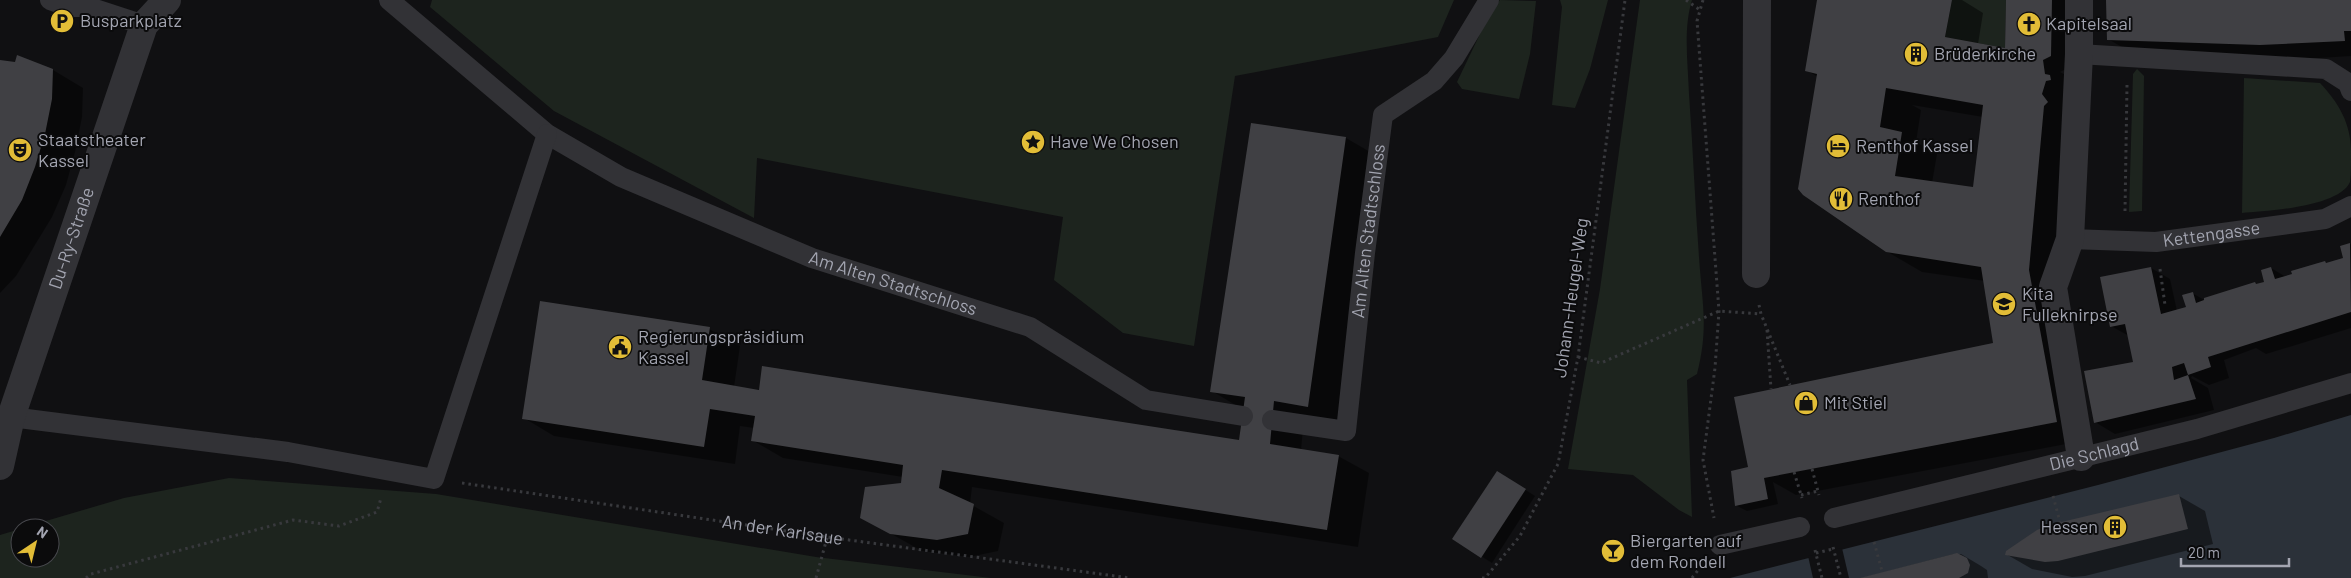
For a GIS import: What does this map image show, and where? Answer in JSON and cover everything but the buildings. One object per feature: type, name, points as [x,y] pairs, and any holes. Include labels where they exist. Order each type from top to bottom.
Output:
[{"type":"street","name":"Du-Ry-Straße","points":[[6,418],[144,25],[167,0]]},
{"type":"street","points":[[1756,274],[1757,0]]},
{"type":"street","points":[[2079,0],[2079,54],[2070,238],[2053,287],[2081,457]]},
{"type":"street","points":[[0,466],[6,418]]},
{"type":"lane","points":[[50,0],[70,7],[88,3],[144,25]]},
{"type":"lane","name":"Am Alten Stadtschloss","points":[[389,0],[547,134],[621,177],[812,258],[1030,327],[1146,400],[1242,416]]},
{"type":"lane","name":"Am Alten Stadtschloss","points":[[1272,420],[1346,431],[1365,253],[1384,115],[1434,81],[1454,58],[1489,0]]},
{"type":"lane","points":[[2079,54],[2326,69],[2348,83],[2351,91]]},
{"type":"lane","points":[[6,418],[288,452],[434,479],[547,134]]},
{"type":"lane","name":"Kettengasse","points":[[2070,238],[2156,242],[2325,219],[2351,206]]},
{"type":"lane","name":"Die Schlagd","points":[[1834,518],[2197,429],[2351,383]]},
{"type":"lane","points":[[1720,545],[1800,527]]},
{"type":"path","name":"Johann-Heugel-Weg","points":[[1484,578],[1520,536],[1558,464],[1578,357],[1625,0]]},
{"type":"path","points":[[1686,0],[1700,10]]},
{"type":"path","points":[[1702,0],[1697,22],[1719,311],[1715,368],[1703,460],[1720,545]]},
{"type":"path","points":[[2124,242],[2128,57]]},
{"type":"path","points":[[2156,242],[2165,305]]},
{"type":"path","points":[[1578,357],[1601,362],[1719,311],[1761,314],[1790,385]]},
{"type":"path","points":[[1767,327],[1771,389]]},
{"type":"path","name":"An der Karlsaue","points":[[434,479],[827,537],[1130,578]]},
{"type":"path","points":[[1801,495],[1818,491]]},
{"type":"path","points":[[2053,496],[2060,522]]},
{"type":"path","points":[[86,578],[91,574],[293,520],[339,526],[377,512]]},
{"type":"path","points":[[816,578],[827,537]]},
{"type":"path","points":[[1874,542],[1882,571]]},
{"type":"path","points":[[1816,553],[1834,549]]},
{"type":"path","points":[[1836,558],[1841,578]]},
{"type":"path","points":[[1818,563],[1822,578]]},
{"type":"shaded area","points":[[432,0],[1454,0],[1438,37],[1235,76],[1194,346],[1123,333],[1054,280],[1063,217],[757,158],[754,218],[554,111],[430,7]]},
{"type":"shaded area","points":[[1500,0],[1536,1],[1530,54],[1519,99],[1462,89],[1457,82],[1492,9]]},
{"type":"shaded area","points":[[1560,0],[1608,0],[1590,69],[1575,108],[1552,105],[1562,7]]},
{"type":"shaded area","points":[[1640,0],[1692,0],[1689,11],[1687,59],[1704,328],[1697,374],[1687,380],[1692,517],[1679,510],[1633,475],[1568,469],[1600,289]]},
{"type":"shaded area","points":[[1952,0],[2006,0],[2005,48],[1945,37]]},
{"type":"shaded area","points":[[2137,69],[2144,76],[2142,211],[2129,212],[2133,74]]},
{"type":"shaded area","points":[[2244,78],[2320,83],[2327,90],[2338,105],[2349,131],[2350,182],[2343,190],[2332,197],[2301,206],[2242,213]]},
{"type":"shaded area","points":[[2351,415],[2351,578],[1730,578],[2098,485],[2274,438]]},
{"type":"shaded area","points":[[229,478],[436,494],[816,557],[991,578],[0,578],[0,535],[10,532],[10,568],[60,568],[60,518],[56,518],[124,498]]},
{"type":"pier","points":[[1842,548],[1849,578],[1813,578],[1808,556]]},
{"type":"place","name":"Busparkplatz","points":[[62,21]]},
{"type":"place","name":"Kapitelsaal","points":[[2029,24]]},
{"type":"place","name":"Brüderkirche","points":[[1916,54]]},
{"type":"place","name":"Have We Chosen","points":[[1033,142]]},
{"type":"place","name":"Renthof Kassel","points":[[1838,146]]},
{"type":"place","name":"Staatstheater Kassel","points":[[20,150]]},
{"type":"place","name":"Renthof","points":[[1841,199]]},
{"type":"place","name":"Kita Fulleknirpse","points":[[2004,304]]},
{"type":"place","name":"Regierungspräsidium Kassel","points":[[620,347]]},
{"type":"place","name":"Mit Stiel","points":[[1806,403]]},
{"type":"place","name":"Hessen","points":[[2115,527]]},
{"type":"place","name":"Biergarten auf dem Rondell","points":[[1613,551]]}]
